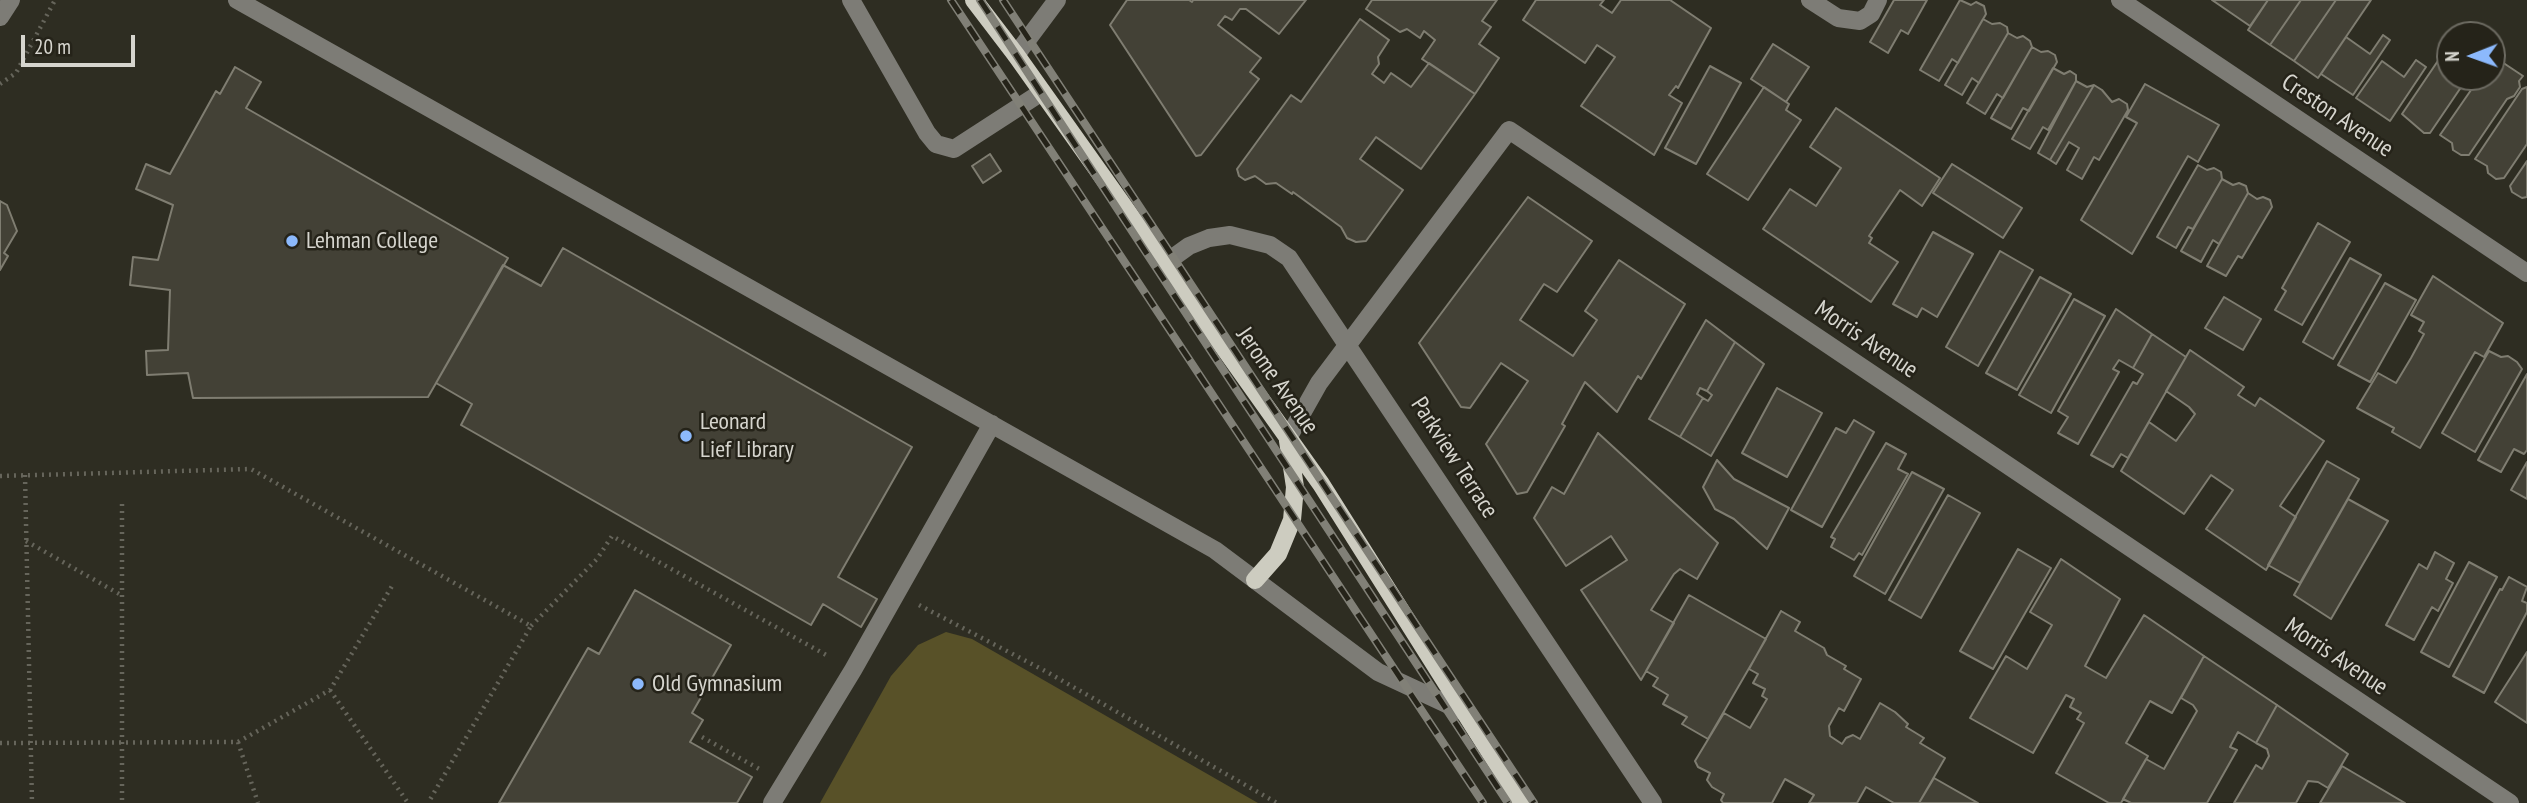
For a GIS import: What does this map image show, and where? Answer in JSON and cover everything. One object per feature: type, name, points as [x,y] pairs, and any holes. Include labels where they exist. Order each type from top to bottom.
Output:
[{"type":"main road","name":"Jerome Avenue","points":[[974,0],[1321,484],[1522,803]]},
{"type":"main road","points":[[1255,580],[1278,554],[1292,520],[1295,487],[1288,438]]},
{"type":"street","points":[[0,17],[12,0]]},
{"type":"street","points":[[237,0],[1215,550],[1378,672],[1464,712]]},
{"type":"street","points":[[851,0],[927,133],[936,144],[954,149],[1042,92]]},
{"type":"street","points":[[1016,55],[1057,0]]},
{"type":"street","points":[[1811,0],[1838,18],[1860,21],[1871,14],[1878,0]]},
{"type":"street","name":"Creston Avenue","points":[[2120,0],[2527,273]]},
{"type":"street","name":"Morris Avenue","points":[[1288,438],[1320,383],[1509,130],[2510,803]]},
{"type":"street","name":"Parkview Terrace","points":[[1164,264],[1189,246],[1209,237],[1230,235],[1270,245],[1290,258],[1653,803]]},
{"type":"street","points":[[772,803],[853,670],[992,424]]},
{"type":"path","points":[[0,84],[16,73],[55,0]]},
{"type":"path","points":[[0,476],[251,469],[531,626]]},
{"type":"path","points":[[24,475],[32,803]]},
{"type":"path","points":[[122,504],[122,803]]},
{"type":"path","points":[[428,803],[531,626],[597,559],[612,536],[853,670]]},
{"type":"path","points":[[26,541],[121,596]]},
{"type":"path","points":[[0,743],[238,742],[330,690],[392,586]]},
{"type":"path","points":[[897,594],[1035,666],[1277,803]]},
{"type":"path","points":[[330,690],[408,803]]},
{"type":"path","points":[[702,737],[767,774]]},
{"type":"path","points":[[238,742],[258,803]]},
{"type":"shaded area","points":[[946,632],[972,639],[1258,803],[820,803],[891,676],[918,645]]},
{"type":"building","points":[[1127,0],[1306,0],[1279,34],[1246,9],[1240,9],[1232,20],[1225,16],[1218,25],[1261,58],[1250,72],[1259,79],[1201,155],[1196,156],[1110,25]]},
{"type":"building","points":[[1372,0],[1497,0],[1482,21],[1491,27],[1479,44],[1499,58],[1475,94],[1422,59],[1435,40],[1424,31],[1420,38],[1407,29],[1400,32],[1366,9]]},
{"type":"building","points":[[1536,0],[1604,0],[1600,5],[1612,13],[1621,0],[1670,0],[1711,28],[1678,88],[1676,86],[1669,95],[1682,103],[1654,155],[1581,106],[1615,57],[1597,45],[1585,63],[1523,20]]},
{"type":"building","points":[[1894,0],[1927,0],[1908,34],[1901,30],[1888,53],[1870,42]]},
{"type":"building","points":[[1960,0],[1971,5],[1976,2],[1984,6],[1986,14],[1958,63],[1952,59],[1939,81],[1920,70]]},
{"type":"building","points":[[2212,0],[2268,0],[2250,26]]},
{"type":"building","points":[[2268,0],[2301,0],[2270,45],[2248,30]]},
{"type":"building","points":[[2301,0],[2336,0],[2294,61],[2270,45]]},
{"type":"building","points":[[2336,0],[2371,0],[2318,78],[2294,61]]},
{"type":"building","points":[[1360,19],[1389,40],[1378,57],[1379,64],[1372,74],[1384,83],[1391,73],[1411,87],[1429,63],[1475,94],[1421,169],[1376,137],[1360,159],[1403,190],[1366,241],[1356,242],[1347,238],[1341,227],[1293,192],[1292,194],[1276,183],[1266,184],[1255,176],[1245,180],[1239,176],[1237,169],[1291,95],[1301,102]]},
{"type":"building","points":[[1983,19],[1992,24],[2000,23],[2007,27],[2008,33],[1979,83],[1972,78],[1962,95],[1945,85]]},
{"type":"building","points":[[2008,33],[2017,38],[2023,36],[2030,41],[2032,47],[2003,98],[1997,94],[1985,114],[1967,103]]},
{"type":"building","points":[[2383,35],[2390,40],[2353,95],[2321,74],[2346,37],[2370,54]]},
{"type":"building","points":[[1773,44],[1809,67],[1786,102],[1751,79]]},
{"type":"building","points":[[2032,47],[2055,55],[2057,62],[2029,111],[2023,108],[2011,129],[1991,118]]},
{"type":"building","points":[[2416,60],[2426,67],[2390,121],[2356,98],[2382,61],[2404,77]]},
{"type":"building","points":[[2436,64],[2436,91],[2458,91],[2430,133],[2424,133],[2402,114]]},
{"type":"building","points":[[2506,65],[2523,76],[2514,96],[2507,99],[2469,155],[2461,155],[2453,150],[2452,143],[2440,135],[2470,91],[2506,91]]},
{"type":"building","points":[[1710,66],[1741,83],[1696,164],[1665,148]]},
{"type":"building","points":[[235,67],[261,82],[246,108],[508,258],[428,397],[193,398],[188,373],[147,375],[146,351],[168,350],[170,290],[130,285],[133,257],[158,260],[173,205],[136,189],[146,164],[170,174],[216,91],[220,94]]},
{"type":"building","points":[[2053,68],[2064,74],[2070,71],[2076,75],[2076,81],[2048,130],[2043,127],[2030,149],[2012,139]]},
{"type":"building","points":[[2076,81],[2087,87],[2094,85],[2050,160],[2038,153]]},
{"type":"building","points":[[2145,84],[2219,125],[2198,162],[2188,156],[2132,254],[2081,220],[2137,123],[2126,117]]},
{"type":"building","points":[[2094,85],[2112,102],[2119,99],[2127,104],[2128,110],[2099,160],[2094,157],[2082,179],[2067,170],[2079,148],[2069,142],[2056,164],[2050,160]]},
{"type":"building","points":[[1764,87],[1789,104],[1786,110],[1801,120],[1748,200],[1707,174]]},
{"type":"building","points":[[2527,87],[2527,144],[2504,178],[2496,179],[2488,173],[2487,166],[2475,159],[2522,89]]},
{"type":"building","points":[[1836,108],[1940,178],[1922,206],[1900,190],[1869,236],[1872,238],[1869,243],[1898,262],[1871,302],[1763,229],[1790,189],[1816,206],[1841,168],[1810,147]]},
{"type":"building","points":[[990,154],[1001,171],[983,183],[972,166]]},
{"type":"building","points":[[2527,161],[2527,197],[2522,198],[2512,192],[2510,186]]},
{"type":"building","points":[[1952,164],[2022,208],[2003,238],[1933,193]]},
{"type":"building","points":[[2198,165],[2207,170],[2214,168],[2221,172],[2222,179],[2193,229],[2188,227],[2176,248],[2157,237]]},
{"type":"building","points":[[2222,179],[2233,185],[2239,183],[2246,186],[2248,193],[2219,244],[2213,240],[2201,262],[2181,251]]},
{"type":"building","points":[[2248,193],[2257,199],[2263,197],[2270,200],[2272,207],[2242,258],[2238,256],[2226,276],[2207,266]]},
{"type":"building","points":[[1528,197],[1592,241],[1557,292],[1544,284],[1520,320],[1573,356],[1597,320],[1585,311],[1619,260],[1685,304],[1641,379],[1638,376],[1617,412],[1585,382],[1562,424],[1565,426],[1527,492],[1517,494],[1486,444],[1528,381],[1501,363],[1470,408],[1461,407],[1419,343]]},
{"type":"building","points":[[0,201],[7,205],[17,231],[4,253],[8,256],[0,270]]},
{"type":"building","points":[[2318,223],[2350,242],[2302,325],[2275,310],[2286,291],[2282,288]]},
{"type":"building","points":[[1933,232],[1973,254],[1937,317],[1922,308],[1917,317],[1893,304]]},
{"type":"building","name":"Leonard Lief Library","points":[[563,248],[912,447],[838,577],[877,599],[861,627],[823,604],[811,625],[461,425],[472,404],[436,383],[503,265],[541,286]]},
{"type":"building","points":[[2000,251],[2033,270],[1978,366],[1946,347]]},
{"type":"building","points":[[2350,258],[2381,275],[2333,359],[2303,342]]},
{"type":"building","points":[[2433,276],[2503,323],[2484,357],[2475,352],[2420,448],[2392,432],[2394,428],[2357,408],[2378,373],[2396,383],[2411,358],[2424,334],[2419,331],[2424,322],[2411,315]]},
{"type":"building","points":[[2040,277],[2071,294],[2017,390],[1986,373]]},
{"type":"building","points":[[2385,283],[2416,300],[2370,382],[2338,365]]},
{"type":"building","points":[[2224,297],[2261,319],[2243,350],[2205,328]]},
{"type":"building","points":[[2074,299],[2105,316],[2051,413],[2019,395]]},
{"type":"building","points":[[2116,309],[2152,334],[2133,368],[2119,360],[2113,369],[2119,372],[2078,444],[2058,433],[2068,417],[2058,411]]},
{"type":"building","points":[[1706,320],[1735,342],[1707,391],[1700,388],[1697,394],[1703,398],[1680,437],[1649,419]]},
{"type":"building","points":[[2152,334],[2186,357],[2128,458],[2121,454],[2113,467],[2091,455],[2133,382],[2137,384],[2143,374],[2133,368]]},
{"type":"building","points":[[1735,342],[1764,364],[1711,456],[1680,437],[1703,398],[1708,401],[1712,395],[1707,391]]},
{"type":"building","points":[[2190,350],[2244,387],[2238,395],[2255,406],[2260,398],[2324,441],[2280,506],[2296,517],[2266,570],[2206,529],[2233,490],[2211,475],[2184,514],[2121,471],[2149,422],[2176,441],[2195,414],[2166,391]]},
{"type":"building","points":[[2489,351],[2501,357],[2508,356],[2522,369],[2475,452],[2442,433]]},
{"type":"building","points":[[2527,374],[2527,450],[2524,454],[2514,449],[2501,472],[2478,460]]},
{"type":"building","points":[[1777,388],[1822,413],[1787,477],[1742,453]]},
{"type":"building","points":[[1854,420],[1874,432],[1822,527],[1791,510],[1836,428],[1846,433]]},
{"type":"building","points":[[1598,433],[1718,543],[1697,579],[1680,569],[1651,610],[1674,623],[1641,680],[1581,590],[1627,560],[1611,536],[1566,566],[1534,518],[1552,487],[1564,494]]},
{"type":"building","points":[[1886,443],[1906,454],[1898,469],[1908,474],[1862,555],[1859,553],[1854,560],[1831,547],[1835,539],[1831,537]]},
{"type":"building","points":[[1717,460],[1734,479],[1789,508],[1767,549],[1734,519],[1715,509],[1703,487]]},
{"type":"building","points":[[2327,461],[2359,479],[2300,583],[2268,565]]},
{"type":"building","points":[[2527,462],[2527,499],[2511,490]]},
{"type":"building","points":[[1912,472],[1944,489],[1885,594],[1854,576]]},
{"type":"building","points":[[1948,495],[1980,513],[1921,618],[1889,600]]},
{"type":"building","points":[[2348,499],[2388,521],[2331,619],[2294,595]]},
{"type":"building","points":[[2018,549],[2051,568],[1993,669],[1960,651]]},
{"type":"building","points":[[2435,552],[2454,563],[2446,579],[2453,583],[2438,611],[2432,607],[2414,640],[2386,625],[2419,564],[2427,569]]},
{"type":"building","points":[[2061,559],[2120,599],[2085,666],[2106,678],[2144,615],[2204,656],[2172,713],[2150,701],[2126,743],[2148,756],[2121,803],[2109,803],[2056,773],[2084,723],[2077,719],[2081,713],[2070,707],[2074,699],[2066,695],[2033,753],[1970,718],[2006,656],[2027,669],[2052,625],[2030,612]]},
{"type":"building","points":[[2469,562],[2497,577],[2449,667],[2421,652]]},
{"type":"building","points":[[2509,577],[2527,587],[2522,601],[2527,603],[2527,612],[2484,693],[2453,676]]},
{"type":"building","name":"Old Gymnasium","points":[[635,590],[731,645],[692,713],[703,720],[690,742],[752,777],[737,803],[499,803],[588,648],[599,654]]},
{"type":"building","points":[[1689,595],[1766,639],[1708,739],[1682,724],[1687,717],[1663,704],[1668,695],[1653,686],[1658,678],[1646,671]]},
{"type":"building","points":[[1781,611],[1800,622],[1795,631],[1824,648],[1827,655],[1861,679],[1844,711],[1839,708],[1829,726],[1830,736],[1842,744],[1846,738],[1853,735],[1860,739],[1880,703],[1908,724],[1906,727],[1924,738],[1920,743],[1945,758],[1919,803],[1894,803],[1866,787],[1857,803],[1809,803],[1814,795],[1785,779],[1772,803],[1723,803],[1721,800],[1724,794],[1712,787],[1707,780],[1710,773],[1698,767],[1695,761],[1724,713],[1750,728],[1767,699],[1762,696],[1765,689],[1753,683],[1758,674],[1749,669]]},
{"type":"building","points":[[2527,652],[2527,723],[2495,702]]},
{"type":"building","points":[[2204,656],[2277,705],[2256,743],[2238,732],[2230,747],[2237,750],[2207,803],[2131,803],[2123,799],[2146,759],[2164,769],[2197,711],[2193,705],[2181,698]]},
{"type":"building","points":[[2277,705],[2348,754],[2328,788],[2318,782],[2308,781],[2296,803],[2234,803],[2256,765],[2262,769],[2269,756],[2267,749],[2256,743]]},
{"type":"building","points":[[2342,766],[2405,803],[2320,803]]},
{"type":"building","points":[[1934,778],[1978,803],[1919,803]]},
{"type":"railway","points":[[951,0],[1483,803]]},
{"type":"railway","points":[[980,0],[1508,803]]},
{"type":"railway","points":[[1003,0],[1534,803]]},
{"type":"place","name":"Lehman College","points":[[292,241]]},
{"type":"place","name":"Leonard Lief Library","points":[[686,436]]},
{"type":"place","name":"Old Gymnasium","points":[[638,684]]}]
